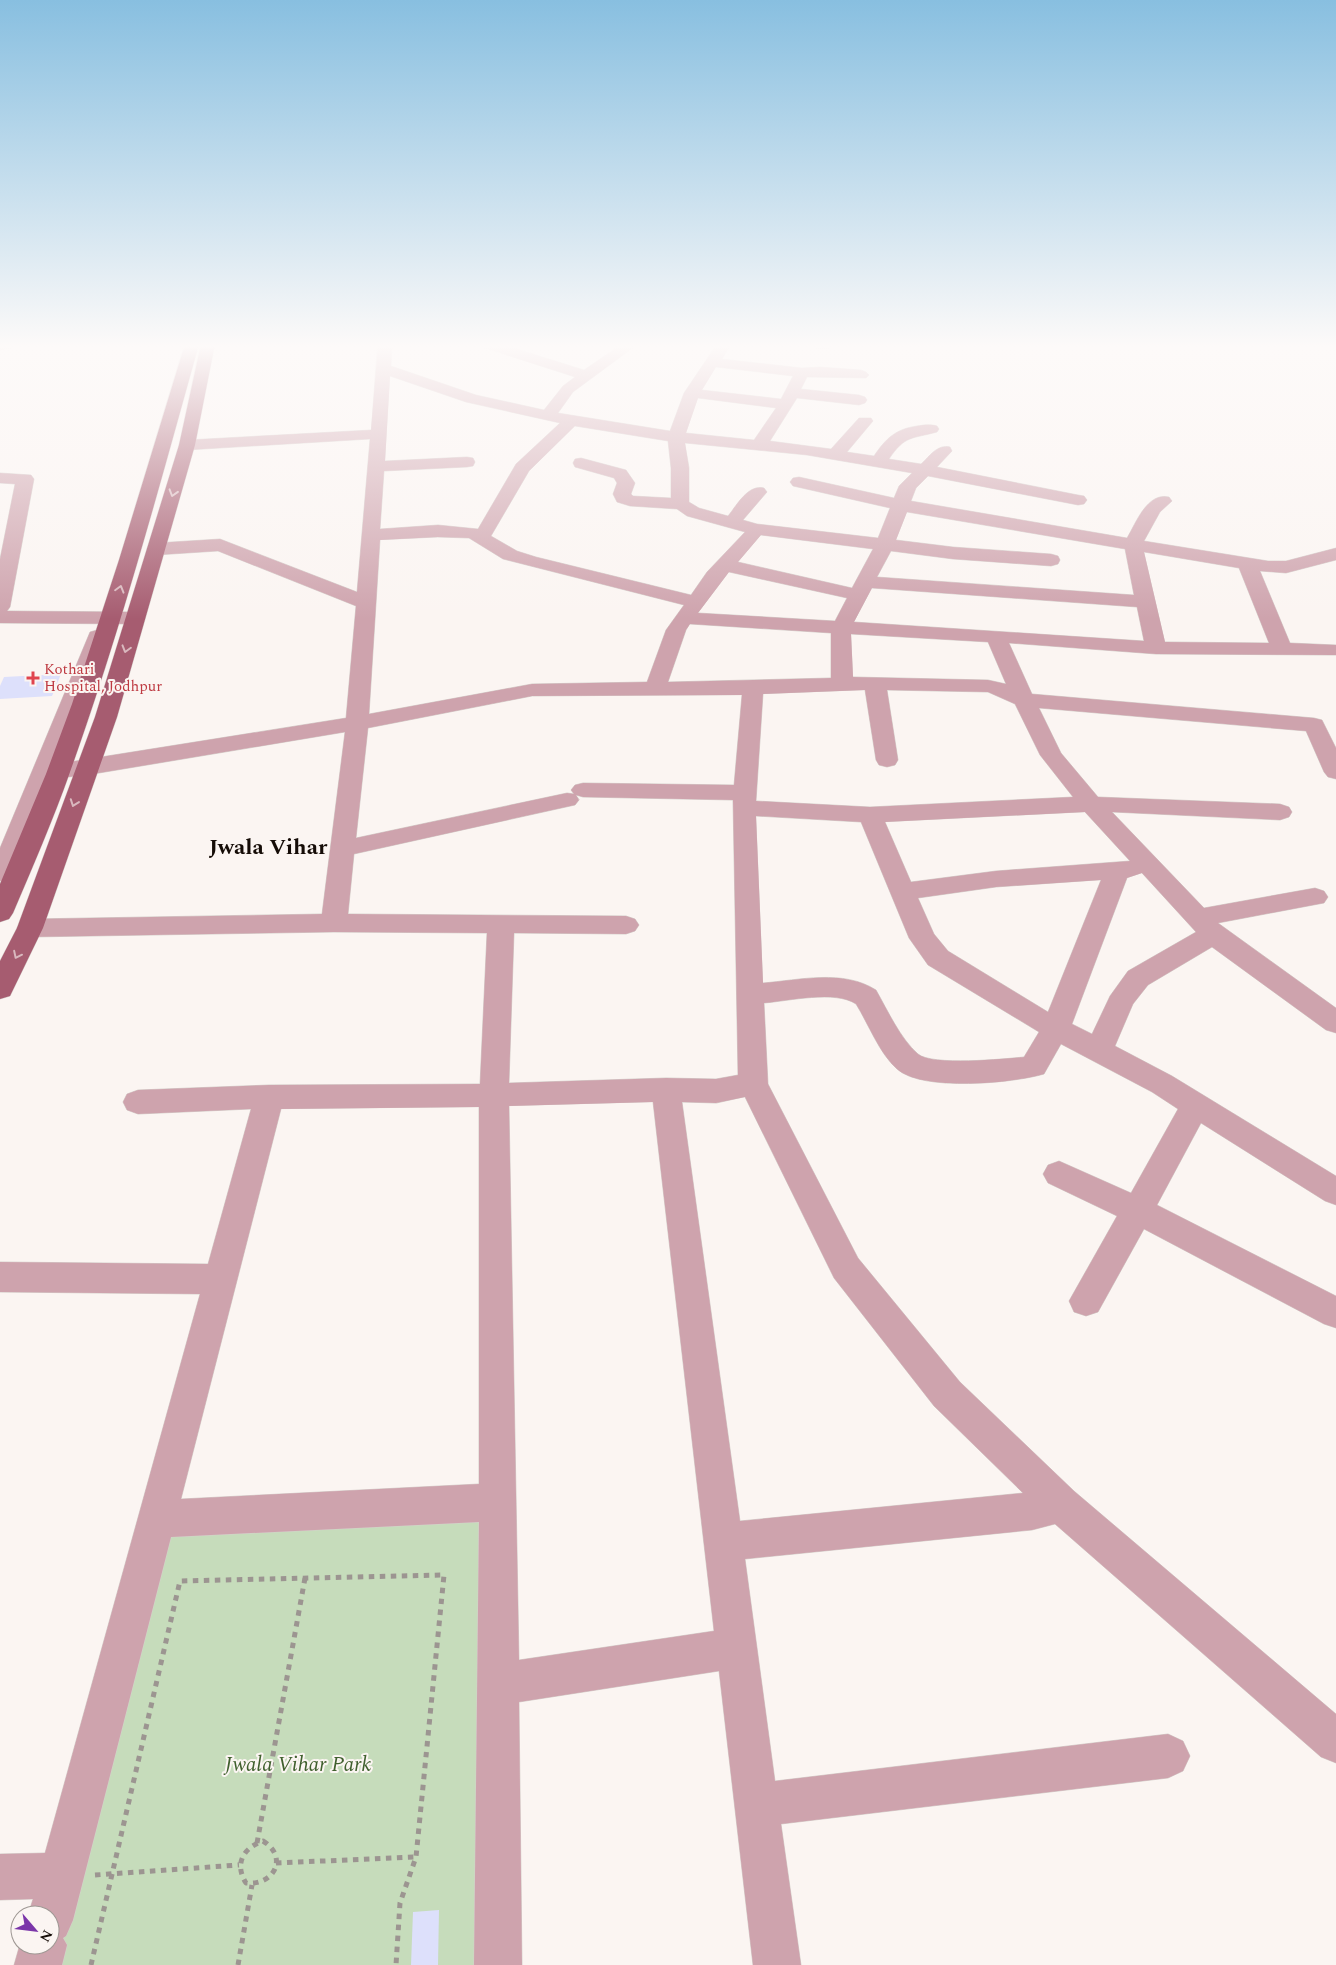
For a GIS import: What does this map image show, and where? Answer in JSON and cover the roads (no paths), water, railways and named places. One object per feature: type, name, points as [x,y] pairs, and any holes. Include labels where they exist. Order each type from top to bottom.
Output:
[{"type":"main road","points":[[0,913],[9,860],[59,771],[164,436]]},
{"type":"main road","points":[[0,989],[30,928],[106,718],[189,436]]},
{"type":"street","points":[[187,445],[349,436]]},
{"type":"street","points":[[334,923],[357,723],[379,436]]},
{"type":"street","points":[[471,532],[522,468],[551,436]]},
{"type":"street","points":[[668,436],[835,455],[925,470],[1078,500]]},
{"type":"street","points":[[759,445],[765,436]]},
{"type":"street","points":[[835,455],[852,436]]},
{"type":"street","points":[[879,462],[895,438],[900,436]]},
{"type":"street","points":[[676,437],[680,468],[679,496],[681,504]]},
{"type":"street","points":[[842,684],[841,628],[885,544],[908,486],[944,451]]},
{"type":"street","points":[[376,466],[468,462]]},
{"type":"street","points":[[582,463],[620,474],[626,483],[622,494],[623,498],[630,501],[681,504],[693,512],[756,528],[953,553],[1051,560]]},
{"type":"street","points":[[0,478],[25,479],[0,607]]},
{"type":"street","points":[[799,482],[900,505],[1133,546],[1246,563],[1286,567],[1336,554]]},
{"type":"street","points":[[732,522],[758,492]]},
{"type":"street","points":[[1156,648],[1133,546],[1153,509],[1163,501]]},
{"type":"street","points":[[655,689],[676,630],[714,576],[747,542],[756,528]]},
{"type":"street","points":[[371,535],[471,532],[510,555],[690,610],[841,628],[996,636],[1156,648],[1333,650]]},
{"type":"street","points":[[156,549],[220,544],[366,603]]},
{"type":"street","points":[[1246,563],[1282,650]]},
{"type":"street","points":[[725,565],[862,588],[1146,602]]},
{"type":"street","points":[[0,617],[135,618]]},
{"type":"street","points":[[9,860],[108,618]]},
{"type":"street","points":[[996,636],[1051,755],[1091,804],[1206,926],[1336,1023]]},
{"type":"street","points":[[59,771],[357,723],[523,692],[753,688],[875,683],[988,686],[1002,689],[1024,700],[1325,726],[1336,772]]},
{"type":"street","points":[[875,683],[887,760]]},
{"type":"street","points":[[753,688],[744,801],[750,994],[734,1088],[846,1268],[947,1394],[1049,1507],[1336,1742]]},
{"type":"street","points":[[342,849],[575,795],[744,801],[870,815],[1091,804],[1280,812]]},
{"type":"street","points":[[870,815],[922,938],[938,958],[1028,1014],[1162,1084],[1336,1192]]},
{"type":"street","points":[[903,892],[996,879],[1151,868]]},
{"type":"street","points":[[750,994],[836,987],[857,991],[866,997],[907,1061],[923,1069],[938,1071],[1016,1069],[1034,1066],[1056,1028],[1117,870]]},
{"type":"street","points":[[1099,1051],[1120,1001],[1129,987],[1206,926],[1315,897]]},
{"type":"street","points":[[30,928],[334,923],[626,924]]},
{"type":"street","points":[[498,1965],[498,1502],[494,1095],[501,924]]},
{"type":"street","points":[[138,1102],[268,1097],[494,1095],[734,1088]]},
{"type":"street","points":[[666,1090],[777,1965]]},
{"type":"street","points":[[60,1905],[81,1875],[156,1519],[268,1097]]},
{"type":"street","points":[[1086,1301],[1136,1210],[1168,1158],[1194,1105]]},
{"type":"street","points":[[1058,1174],[1136,1210],[1336,1313]]},
{"type":"street","points":[[0,1277],[220,1279]]},
{"type":"street","points":[[156,1519],[498,1502]]},
{"type":"street","points":[[723,1542],[1049,1507]]},
{"type":"street","points":[[497,1684],[737,1648]]},
{"type":"street","points":[[757,1805],[1168,1756]]},
{"type":"street","points":[[0,1877],[81,1875]]},
{"type":"place","name":"Kothari Hospital, Jodhpur","points":[[33,678]]},
{"type":"district","name":"Jwala Vihar","points":[[268,847]]},
{"type":"park label","name":"Jwala Vihar Park","points":[[298,1765]]}]
